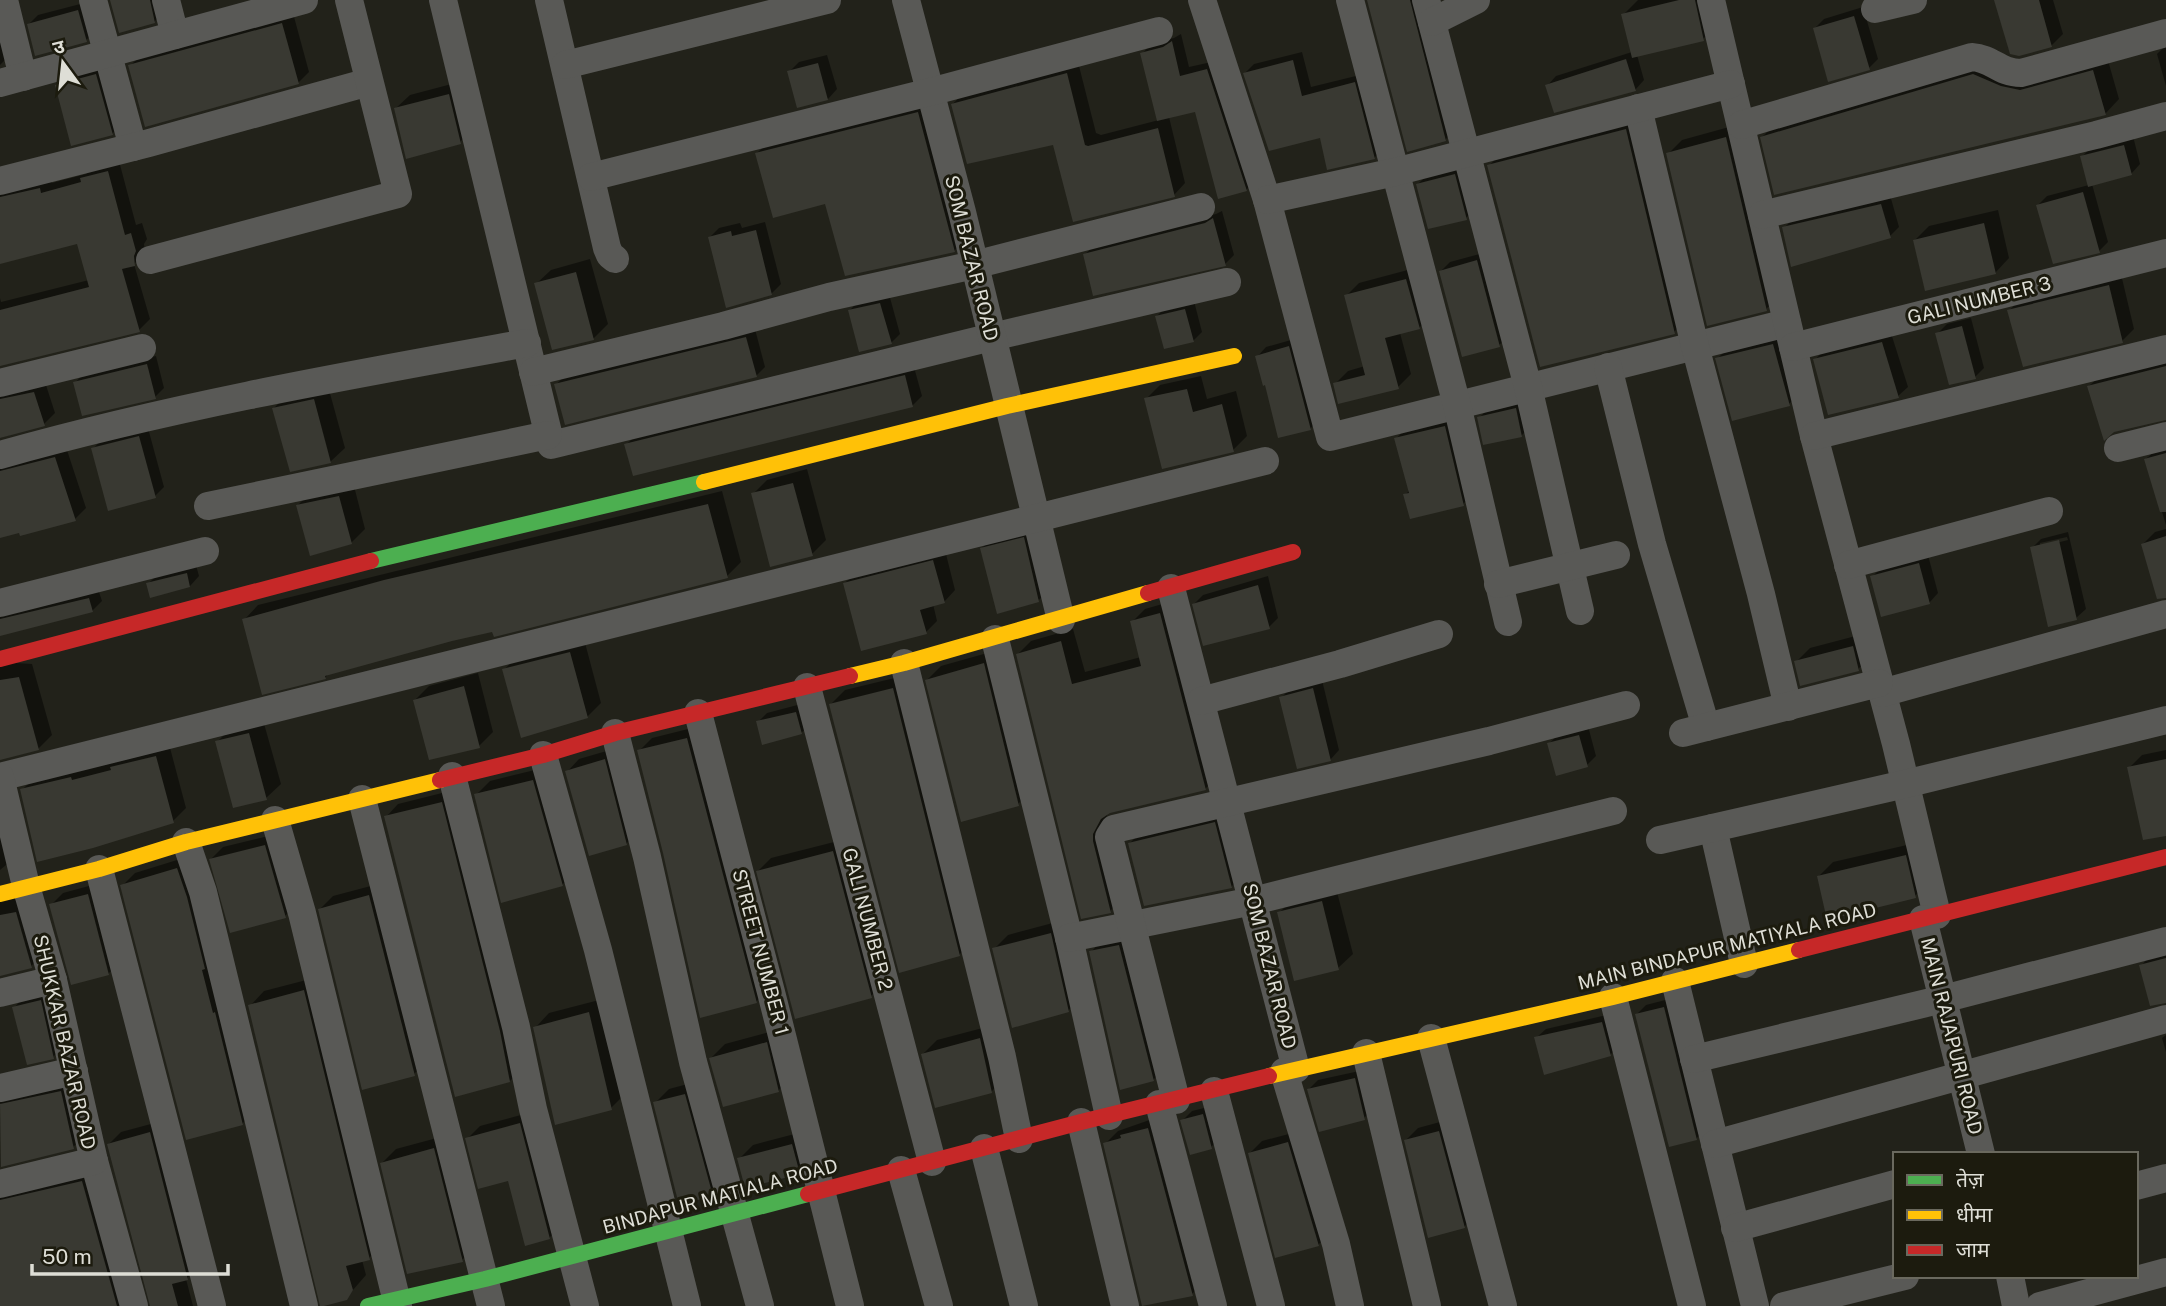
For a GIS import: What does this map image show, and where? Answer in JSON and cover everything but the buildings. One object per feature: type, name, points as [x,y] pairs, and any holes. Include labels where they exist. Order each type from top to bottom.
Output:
[{"type":"street","points":[[4,0],[11,80],[304,0]]},
{"type":"street","points":[[93,0],[133,147]]},
{"type":"street","points":[[166,0],[175,35]]},
{"type":"street","points":[[150,260],[398,194],[349,0]]},
{"type":"street","points":[[443,0],[551,445],[1227,282]]},
{"type":"street","points":[[549,0],[607,248],[615,258]]},
{"type":"street","points":[[565,65],[827,0]]},
{"type":"street","name":"SOM BAZAR ROAD","points":[[906,0],[1061,620]]},
{"type":"street","points":[[1202,0],[1267,200],[1395,172],[1731,84]]},
{"type":"street","points":[[1350,0],[1457,405],[1508,622]]},
{"type":"street","points":[[1476,0],[1429,11],[1528,387],[1580,611]]},
{"type":"street","name":"MAIN RAJAPURI ROAD","points":[[1711,0],[1814,436],[1905,784],[1943,999],[1981,1152]]},
{"type":"street","points":[[1875,9],[1913,0]]},
{"type":"street","points":[[591,177],[1159,31]]},
{"type":"street","points":[[1741,125],[1972,57],[1983,58],[2002,71],[2021,73],[2166,33]]},
{"type":"street","points":[[0,181],[369,82]]},
{"type":"street","points":[[1638,108],[1695,346],[1788,707]]},
{"type":"street","points":[[1762,215],[2166,116]]},
{"type":"street","name":"GALI NUMBER 3","points":[[1267,200],[1330,437],[1695,346],[1790,335],[2166,253]]},
{"type":"street","points":[[533,372],[1201,207]]},
{"type":"street","points":[[0,455],[142,418],[271,390],[527,343]]},
{"type":"street","points":[[0,383],[142,348]]},
{"type":"street","points":[[1814,436],[2166,349]]},
{"type":"street","points":[[0,659],[344,570],[377,559],[730,476],[1007,406],[1234,356]]},
{"type":"street","points":[[1608,368],[1652,544],[1694,730],[1881,688],[2166,614]]},
{"type":"street","points":[[208,506],[548,435]]},
{"type":"street","points":[[2118,448],[2166,436]]},
{"type":"street","points":[[0,777],[454,665],[1035,516],[1265,461]]},
{"type":"street","points":[[1848,565],[2049,512]]},
{"type":"street","points":[[0,603],[205,551]]},
{"type":"street","points":[[13,890],[99,869],[186,842],[543,755],[615,733],[995,639],[1293,552]]},
{"type":"street","points":[[1499,583],[1616,555]]},
{"type":"street","name":"SOM BAZAR ROAD","points":[[1081,1122],[1290,1071],[1253,901],[1171,587]]},
{"type":"street","points":[[1202,701],[1439,634]]},
{"type":"street","points":[[995,639],[1069,938],[1109,1116]]},
{"type":"street","points":[[904,663],[1002,1057],[1019,1139]]},
{"type":"street","name":"GALI NUMBER 2","points":[[807,687],[930,1156]]},
{"type":"street","points":[[1213,1306],[1110,832],[1118,827],[1489,741],[1626,705]]},
{"type":"street","name":"STREET NUMBER 1","points":[[698,713],[850,1306]]},
{"type":"street","points":[[1660,840],[2166,720]]},
{"type":"street","points":[[615,733],[647,857],[693,1062],[760,1306]]},
{"type":"street","points":[[543,755],[598,950],[687,1306]]},
{"type":"street","points":[[452,776],[516,1027],[533,1109],[585,1306]]},
{"type":"street","name":"SHUKKAR BAZAR ROAD","points":[[0,777],[13,890],[53,980],[94,1161],[134,1306]]},
{"type":"street","points":[[362,799],[488,1293]]},
{"type":"street","points":[[1069,938],[1132,928],[1253,901],[1613,811]]},
{"type":"street","points":[[275,820],[305,925],[397,1303]]},
{"type":"street","points":[[1713,828],[1744,964]]},
{"type":"street","points":[[186,842],[206,905],[304,1306]]},
{"type":"street","name":"MAIN BINDAPUR MATIYALA ROAD","points":[[1290,1071],[1613,997],[2166,857]]},
{"type":"street","points":[[99,869],[212,1306]]},
{"type":"street","points":[[1694,1059],[1943,999],[2166,941]]},
{"type":"street","points":[[0,993],[53,980]]},
{"type":"street","points":[[1675,981],[1755,1306]]},
{"type":"street","points":[[1613,997],[1692,1306]]},
{"type":"street","points":[[1715,1144],[2166,1019]]},
{"type":"street","points":[[1431,1038],[1503,1306]]},
{"type":"street","points":[[1366,1053],[1427,1306]]},
{"type":"street","points":[[1290,1071],[1350,1306]]},
{"type":"street","points":[[0,1088],[74,1072]]},
{"type":"street","points":[[1214,1091],[1271,1306]]},
{"type":"street","points":[[1081,1122],[1125,1306]]},
{"type":"street","name":"BINDAPUR MATIALA ROAD","points":[[368,1306],[488,1293],[572,1256],[901,1170],[930,1156],[985,1148],[1081,1122]]},
{"type":"street","points":[[985,1148],[1024,1306]]},
{"type":"street","points":[[0,1184],[94,1161]]},
{"type":"street","points":[[901,1170],[939,1306]]},
{"type":"street","points":[[2138,1185],[2166,1178]]},
{"type":"street","points":[[1735,1228],[1893,1185]]},
{"type":"street","points":[[2040,1306],[2166,1272]]},
{"type":"street","points":[[1784,1306],[1897,1278]]},
{"type":"street","points":[[2010,1278],[2016,1306]]},
{"type":"traffic: fast","points":[[371,561],[704,482]]},
{"type":"traffic: fast","points":[[368,1306],[485,1279],[808,1194]]},
{"type":"traffic: slow","points":[[704,482],[1007,406],[1234,356]]},
{"type":"traffic: slow","points":[[850,676],[1148,593]]},
{"type":"traffic: slow","points":[[0,894],[99,869],[186,842],[440,780]]},
{"type":"traffic: slow","points":[[1269,1076],[1613,997],[1799,950]]},
{"type":"traffic: jam","points":[[1148,593],[1293,552]]},
{"type":"traffic: jam","points":[[0,659],[371,561]]},
{"type":"traffic: jam","points":[[440,780],[543,755],[615,733],[850,676]]},
{"type":"traffic: jam","points":[[1799,950],[2166,857]]},
{"type":"traffic: jam","points":[[808,1194],[1269,1076]]}]
